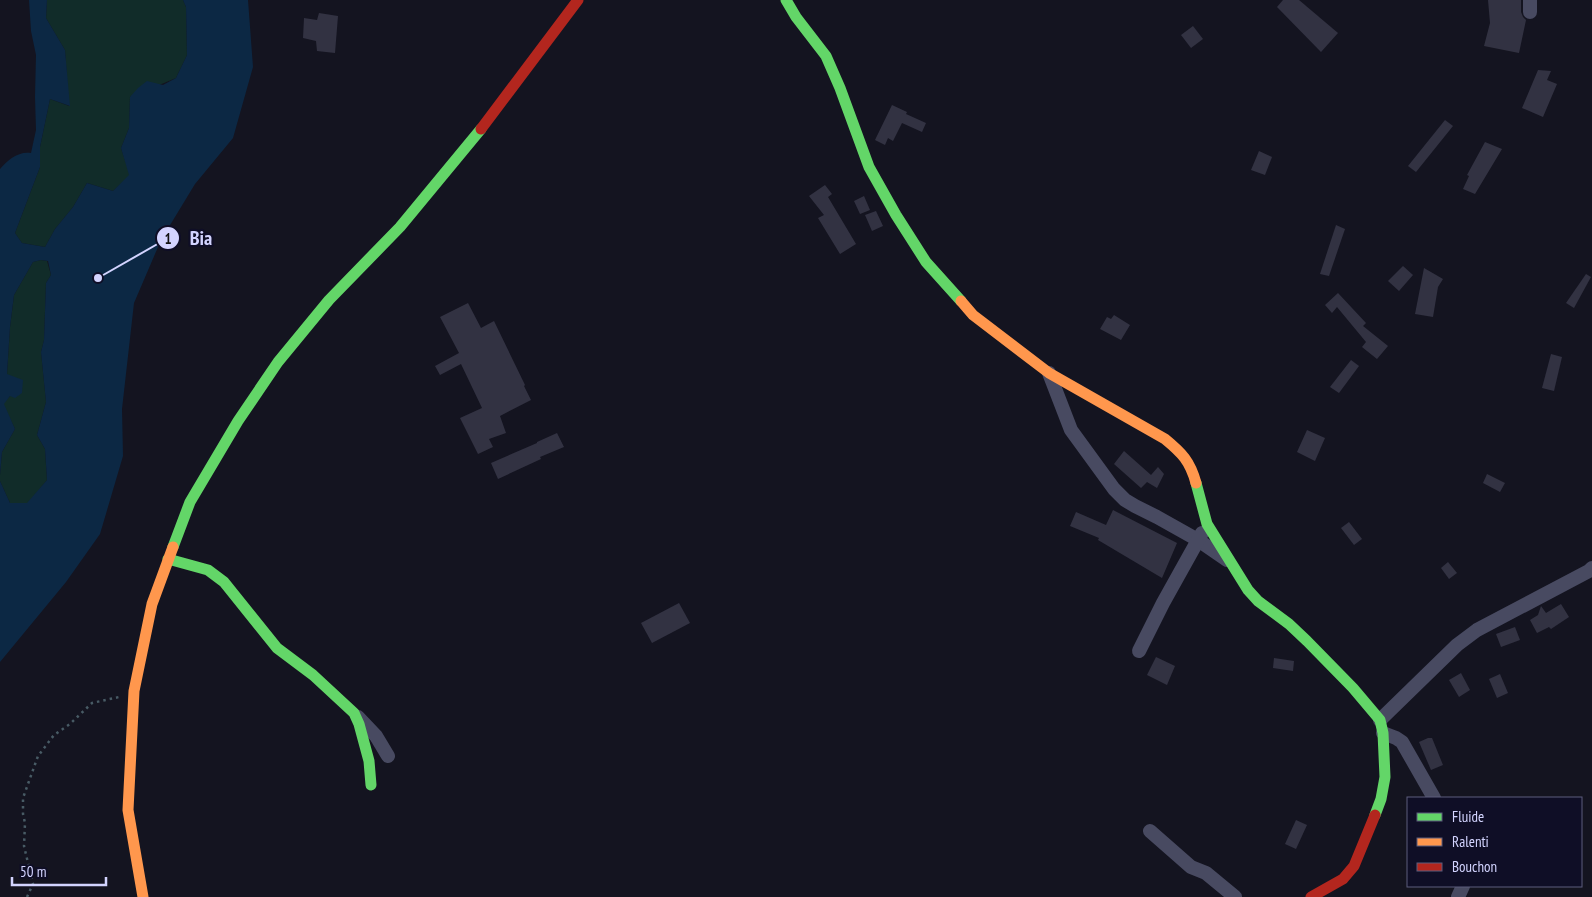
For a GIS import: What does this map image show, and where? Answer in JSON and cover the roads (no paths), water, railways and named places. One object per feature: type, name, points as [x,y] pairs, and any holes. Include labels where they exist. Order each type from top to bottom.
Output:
[{"type":"street","points":[[143,897],[128,810],[134,694],[152,604],[190,502],[238,421],[278,362],[330,300],[400,226],[452,164],[494,113],[578,0]]},
{"type":"street","points":[[786,0],[796,17],[826,56],[869,167],[896,215],[926,262],[973,315],[1049,373],[1165,438],[1182,453],[1193,473],[1207,524],[1248,590],[1258,601],[1289,624],[1307,641],[1353,688],[1381,727],[1402,742],[1433,797]]},
{"type":"street","points":[[1049,373],[1071,430],[1114,489],[1125,500],[1198,540],[1228,560]]},
{"type":"street","points":[[1139,651],[1207,524]]},
{"type":"street","points":[[168,558],[208,570],[224,582],[277,648],[313,675],[354,713],[376,736],[388,756]]},
{"type":"street","points":[[1311,897],[1343,879],[1354,866],[1361,850],[1381,799],[1385,777],[1381,727],[1457,645],[1476,630],[1592,568]]},
{"type":"street","points":[[354,713],[369,761],[371,785]]},
{"type":"street","points":[[1150,831],[1191,866],[1206,874],[1235,897]]},
{"type":"water","points":[[29,0],[47,0],[46,18],[65,50],[70,106],[50,99],[40,147],[40,167],[15,233],[22,243],[45,247],[55,229],[73,207],[87,183],[113,191],[129,175],[121,148],[129,128],[130,97],[147,81],[163,85],[176,78],[187,55],[186,7],[183,0],[248,0],[253,67],[233,138],[195,184],[161,240],[134,303],[122,409],[123,456],[100,534],[66,582],[0,662],[0,481],[10,503],[27,503],[47,480],[45,449],[37,435],[46,402],[41,352],[44,340],[46,283],[51,275],[48,261],[41,260],[33,262],[14,295],[7,374],[23,380],[22,393],[15,398],[10,396],[4,404],[15,429],[2,452],[0,475],[0,169],[10,159],[22,153],[31,153],[36,130],[36,55],[31,31]]},
{"type":"place","name":"Bia","points":[[98,278]]}]
